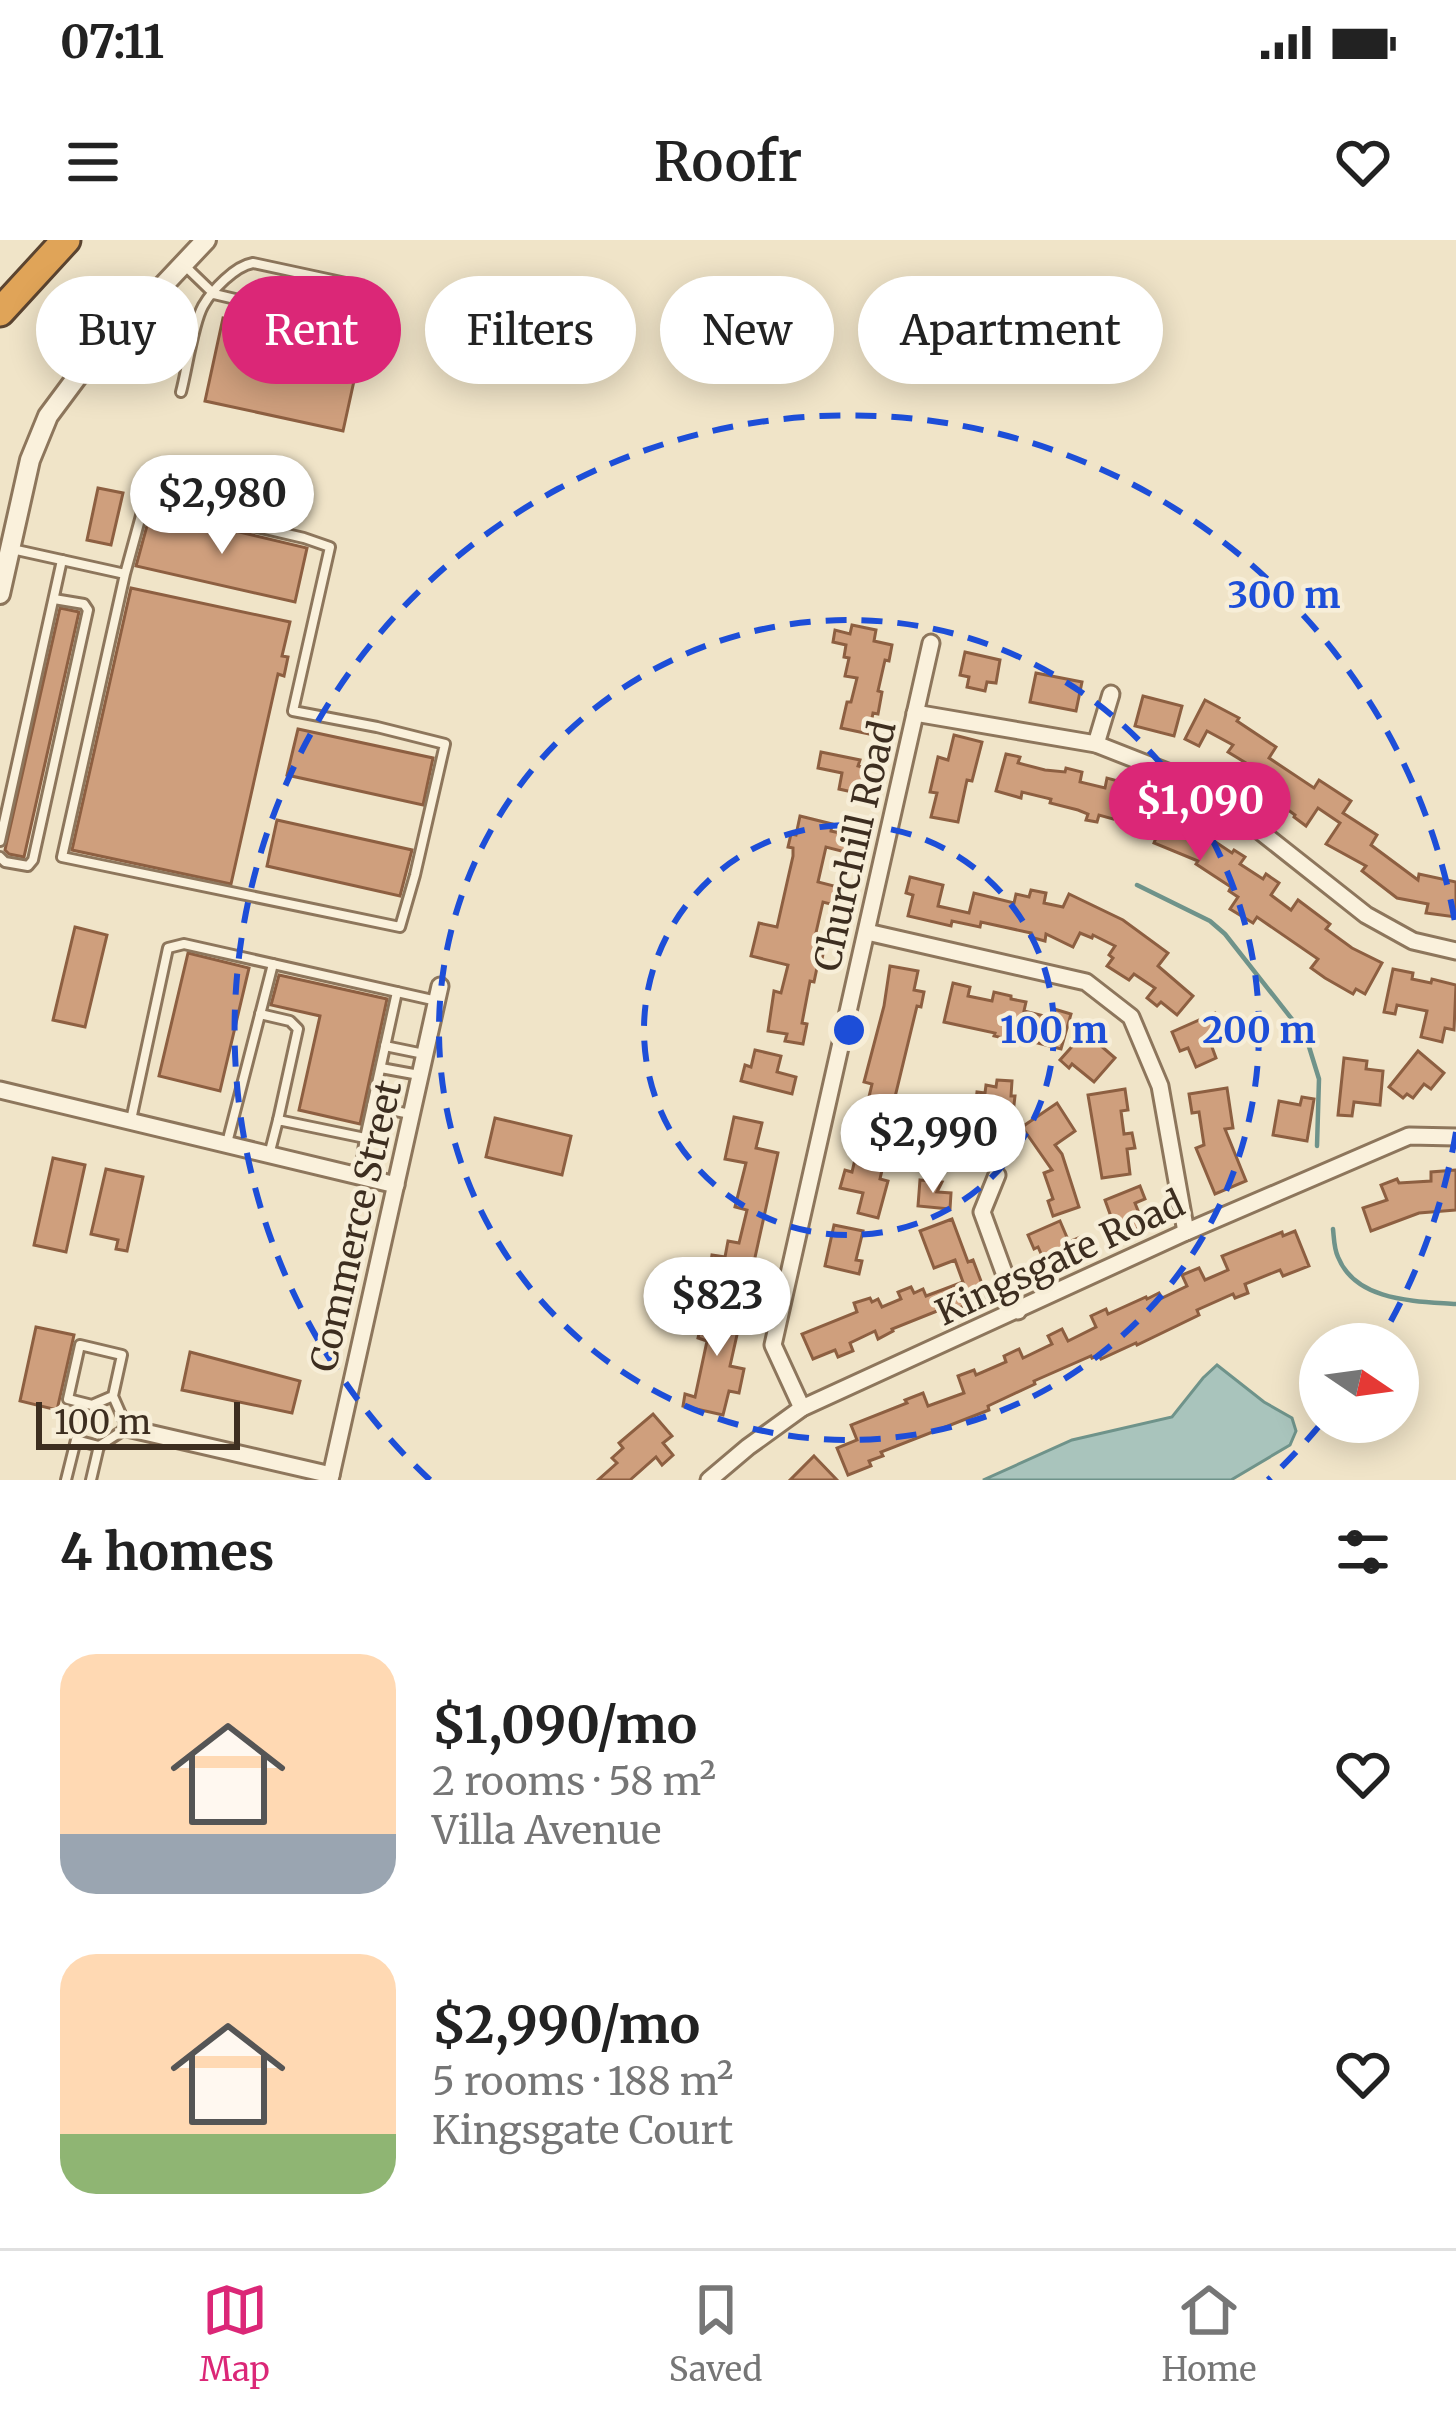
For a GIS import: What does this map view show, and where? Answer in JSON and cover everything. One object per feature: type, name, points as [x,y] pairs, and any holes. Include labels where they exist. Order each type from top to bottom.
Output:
[{"type":"highway","points":[[0,312],[65,240]]},
{"type":"street","points":[[0,594],[30,460],[48,416],[77,377],[206,240]]},
{"type":"street","name":"Churchill Road","points":[[802,1408],[773,1345],[931,643]]},
{"type":"street","points":[[1096,745],[1111,694]]},
{"type":"street","points":[[915,713],[1096,745],[1203,786],[1366,915],[1413,941],[1456,951]]},
{"type":"street","points":[[867,932],[1086,982],[1131,1018],[1160,1086],[1186,1232]]},
{"type":"street","name":"Commerce Street","points":[[331,1478],[439,993]]},
{"type":"street","points":[[0,1090],[396,1186]]},
{"type":"street","name":"Kingsgate Road","points":[[709,1480],[802,1408],[1408,1136],[1456,1137]]},
{"type":"street","points":[[997,1174],[982,1212],[1018,1311]]},
{"type":"street","points":[[127,1428],[331,1478]]},
{"type":"lane","points":[[182,263],[214,294],[355,327],[361,322],[368,293],[360,286],[253,262],[240,265],[214,294],[202,308],[182,392]]},
{"type":"lane","points":[[145,501],[330,547],[293,711],[445,744],[400,927],[62,857],[125,574],[145,501]]},
{"type":"lane","points":[[10,549],[125,574]]},
{"type":"lane","points":[[0,841],[62,560]]},
{"type":"lane","points":[[0,857],[28,866],[33,860],[88,610],[84,604],[54,599]]},
{"type":"lane","points":[[131,1122],[168,948],[184,944],[397,992],[439,993]]},
{"type":"lane","points":[[226,1144],[273,964]]},
{"type":"lane","points":[[359,1177],[397,992]]},
{"type":"lane","points":[[260,1014],[290,1021],[298,1029],[269,1155]]},
{"type":"lane","points":[[385,1046],[425,1054]]},
{"type":"lane","points":[[380,1068],[420,1076]]},
{"type":"lane","points":[[372,1106],[412,1114]]},
{"type":"lane","points":[[278,1120],[365,1138]]},
{"type":"lane","points":[[91,1480],[99,1446],[127,1428],[113,1396],[122,1354],[80,1345],[68,1400],[92,1405],[113,1396]]},
{"type":"lane","points":[[67,1480],[76,1440],[99,1446]]},
{"type":"water","points":[[1217,1365],[1292,1418],[1296,1431],[1290,1445],[1231,1480],[983,1480],[1072,1440],[1172,1417]]},
{"type":"building","points":[[222,323],[222,384],[353,384],[343,431],[205,401]]},
{"type":"building","points":[[98,488],[123,493],[111,545],[87,540]]},
{"type":"building","points":[[151,511],[307,548],[295,602],[136,566]]},
{"type":"building","points":[[131,588],[290,622],[282,656],[288,657],[284,676],[278,674],[231,884],[72,850]]},
{"type":"building","points":[[60,608],[79,612],[24,857],[5,850]]},
{"type":"building","points":[[852,625],[876,630],[874,641],[892,645],[878,691],[882,692],[878,714],[873,713],[869,734],[841,728],[857,678],[845,676],[846,645],[833,642],[835,630],[850,634]]},
{"type":"building","points":[[965,652],[1000,660],[996,683],[987,682],[985,691],[967,687],[969,677],[960,675]]},
{"type":"building","points":[[1036,673],[1082,682],[1076,711],[1030,702]]},
{"type":"building","points":[[1143,696],[1182,706],[1174,736],[1135,726]]},
{"type":"building","points":[[1205,700],[1239,718],[1276,747],[1269,758],[1314,788],[1319,780],[1351,801],[1343,813],[1377,835],[1371,845],[1418,880],[1419,874],[1456,882],[1456,917],[1426,913],[1428,904],[1397,898],[1362,871],[1366,866],[1326,844],[1340,823],[1318,808],[1306,826],[1239,774],[1246,763],[1228,752],[1233,745],[1207,731],[1199,746],[1185,739]]},
{"type":"building","points":[[298,729],[433,758],[423,805],[287,775]]},
{"type":"building","points":[[954,735],[982,742],[958,822],[931,817],[937,793],[930,792],[938,757],[948,760]]},
{"type":"building","points":[[821,752],[860,760],[858,766],[866,768],[861,794],[839,789],[842,773],[818,768]]},
{"type":"building","points":[[1006,754],[1020,757],[1018,763],[1045,770],[1082,772],[1080,782],[1105,788],[1107,778],[1122,782],[1121,788],[1165,803],[1163,809],[1212,829],[1208,837],[1245,857],[1240,864],[1279,883],[1271,895],[1291,910],[1298,900],[1330,924],[1326,929],[1382,963],[1365,994],[1356,989],[1353,994],[1325,978],[1311,968],[1318,959],[1257,917],[1253,923],[1230,909],[1238,897],[1229,891],[1231,887],[1198,861],[1154,843],[1158,833],[1137,826],[1139,820],[1115,812],[1113,819],[1099,815],[1097,822],[1086,820],[1088,814],[1050,803],[1051,799],[996,791]]},
{"type":"building","points":[[800,816],[832,824],[831,831],[849,835],[845,852],[826,847],[818,882],[838,887],[834,905],[823,902],[815,937],[826,939],[821,964],[814,982],[810,981],[803,1044],[785,1041],[787,1034],[768,1031],[774,991],[781,993],[788,965],[751,956],[759,923],[777,927],[793,856],[793,848],[788,847]]},
{"type":"building","points":[[277,820],[412,850],[400,896],[267,866]]},
{"type":"building","points":[[910,877],[943,885],[938,906],[969,913],[974,893],[1014,903],[1016,894],[1029,897],[1031,890],[1046,893],[1044,903],[1063,907],[1069,894],[1123,920],[1168,953],[1158,966],[1193,996],[1177,1015],[1161,1002],[1157,1006],[1147,998],[1155,988],[1134,974],[1129,980],[1107,966],[1115,946],[1093,935],[1080,933],[1073,947],[1046,934],[1045,941],[1030,937],[1031,933],[981,922],[980,927],[952,921],[951,926],[908,916],[913,895],[906,893]]},
{"type":"building","points":[[75,927],[107,935],[85,1027],[53,1020]]},
{"type":"building","points":[[188,953],[249,968],[220,1091],[159,1076]]},
{"type":"building","points":[[890,966],[918,971],[914,990],[924,992],[888,1126],[892,1127],[880,1179],[888,1181],[878,1218],[858,1213],[863,1193],[840,1188],[845,1170],[852,1172],[859,1142],[851,1140],[856,1119],[868,1122],[872,1084],[864,1082]]},
{"type":"building","points":[[1393,969],[1413,973],[1412,979],[1456,985],[1454,1030],[1445,1028],[1442,1042],[1421,1037],[1427,1011],[1397,1005],[1395,1014],[1384,1012]]},
{"type":"building","points":[[279,975],[387,999],[360,1124],[299,1110],[320,1016],[271,1005]]},
{"type":"building","points":[[953,983],[970,987],[968,996],[992,1001],[994,992],[1011,996],[1026,1002],[1024,1011],[1052,1018],[1054,1009],[1071,1014],[1061,1049],[944,1022]]},
{"type":"building","points":[[1215,1013],[1223,1033],[1209,1039],[1216,1058],[1196,1067],[1188,1048],[1180,1051],[1172,1032]]},
{"type":"building","points":[[1085,1032],[1115,1058],[1094,1082],[1060,1060]]},
{"type":"building","points":[[755,1050],[781,1056],[777,1072],[796,1077],[792,1094],[741,1081]]},
{"type":"building","points":[[1418,1051],[1444,1073],[1431,1089],[1424,1084],[1413,1098],[1407,1094],[1403,1098],[1389,1087]]},
{"type":"building","points":[[1344,1058],[1367,1061],[1366,1069],[1383,1071],[1380,1105],[1354,1102],[1352,1116],[1338,1115]]},
{"type":"building","points":[[997,1080],[1012,1081],[1011,1131],[996,1129],[996,1121],[974,1118],[977,1092],[985,1093],[986,1085],[996,1087]]},
{"type":"building","points":[[1227,1088],[1233,1128],[1225,1129],[1246,1181],[1215,1194],[1196,1148],[1204,1145],[1199,1112],[1192,1113],[1189,1094]]},
{"type":"building","points":[[1125,1089],[1124,1134],[1132,1133],[1135,1148],[1127,1149],[1130,1174],[1102,1178],[1088,1095]]},
{"type":"building","points":[[1302,1097],[1314,1099],[1307,1141],[1273,1135],[1279,1101],[1300,1105]]},
{"type":"building","points":[[1057,1103],[1075,1131],[1055,1145],[1079,1207],[1053,1216],[1044,1173],[1052,1170],[1022,1127]]},
{"type":"building","points":[[939,1110],[966,1125],[948,1170],[916,1154]]},
{"type":"building","points":[[734,1117],[762,1123],[756,1148],[778,1153],[754,1262],[746,1260],[742,1281],[709,1275],[712,1255],[725,1257],[728,1241],[739,1243],[747,1210],[735,1207],[746,1163],[725,1159]]},
{"type":"building","points":[[495,1118],[571,1136],[562,1175],[486,1157]]},
{"type":"building","points":[[53,1158],[85,1165],[66,1252],[34,1245]]},
{"type":"building","points":[[106,1169],[143,1177],[127,1251],[116,1249],[118,1240],[91,1234]]},
{"type":"building","points":[[1456,1170],[1456,1210],[1419,1213],[1371,1231],[1363,1208],[1387,1200],[1381,1185],[1397,1179],[1399,1183],[1431,1181],[1431,1172]]},
{"type":"building","points":[[920,1180],[942,1182],[937,1192],[951,1193],[950,1209],[918,1206]]},
{"type":"building","points":[[1140,1186],[1145,1199],[1135,1203],[1144,1226],[1118,1236],[1105,1200]]},
{"type":"building","points":[[952,1219],[987,1297],[944,1314],[942,1309],[878,1339],[875,1331],[850,1343],[853,1351],[838,1357],[835,1350],[813,1359],[802,1334],[857,1312],[854,1303],[878,1299],[882,1307],[901,1299],[898,1292],[911,1287],[914,1293],[923,1289],[926,1296],[963,1282],[955,1260],[934,1268],[920,1231]]},
{"type":"building","points":[[1060,1221],[1069,1242],[1083,1236],[1089,1251],[1048,1269],[1028,1235]]},
{"type":"building","points":[[834,1225],[863,1231],[856,1260],[862,1261],[859,1274],[825,1266]]},
{"type":"building","points":[[1295,1231],[1309,1266],[1283,1276],[1280,1270],[1245,1284],[1248,1293],[1235,1298],[1233,1294],[1197,1310],[1199,1315],[1137,1345],[1101,1359],[1091,1356],[1034,1381],[988,1406],[989,1410],[881,1452],[883,1456],[869,1461],[871,1466],[848,1475],[837,1448],[857,1440],[851,1425],[923,1393],[928,1406],[964,1393],[958,1376],[974,1370],[976,1375],[1006,1362],[1004,1356],[1019,1349],[1023,1358],[1052,1344],[1048,1336],[1062,1329],[1068,1341],[1096,1327],[1091,1316],[1159,1293],[1162,1298],[1187,1286],[1182,1275],[1199,1268],[1205,1280],[1228,1270],[1222,1256]]},
{"type":"building","points":[[707,1299],[743,1308],[730,1366],[744,1369],[739,1393],[729,1391],[723,1415],[683,1406],[685,1394],[695,1397],[707,1341],[698,1338]]},
{"type":"building","points":[[36,1327],[74,1335],[57,1410],[20,1401]]},
{"type":"building","points":[[190,1352],[300,1381],[292,1413],[182,1390]]},
{"type":"building","points":[[653,1414],[672,1436],[663,1443],[673,1455],[662,1465],[656,1457],[630,1480],[598,1480],[617,1463],[612,1458],[623,1448],[619,1443]]},
{"type":"building","points":[[814,1456],[837,1480],[790,1480]]},
{"type":"waterway","points":[[1137,885],[1210,921],[1225,934],[1306,1037],[1319,1079],[1317,1146]]},
{"type":"waterway","points":[[1333,1229],[1338,1257],[1358,1283],[1389,1296],[1456,1304]]}]
